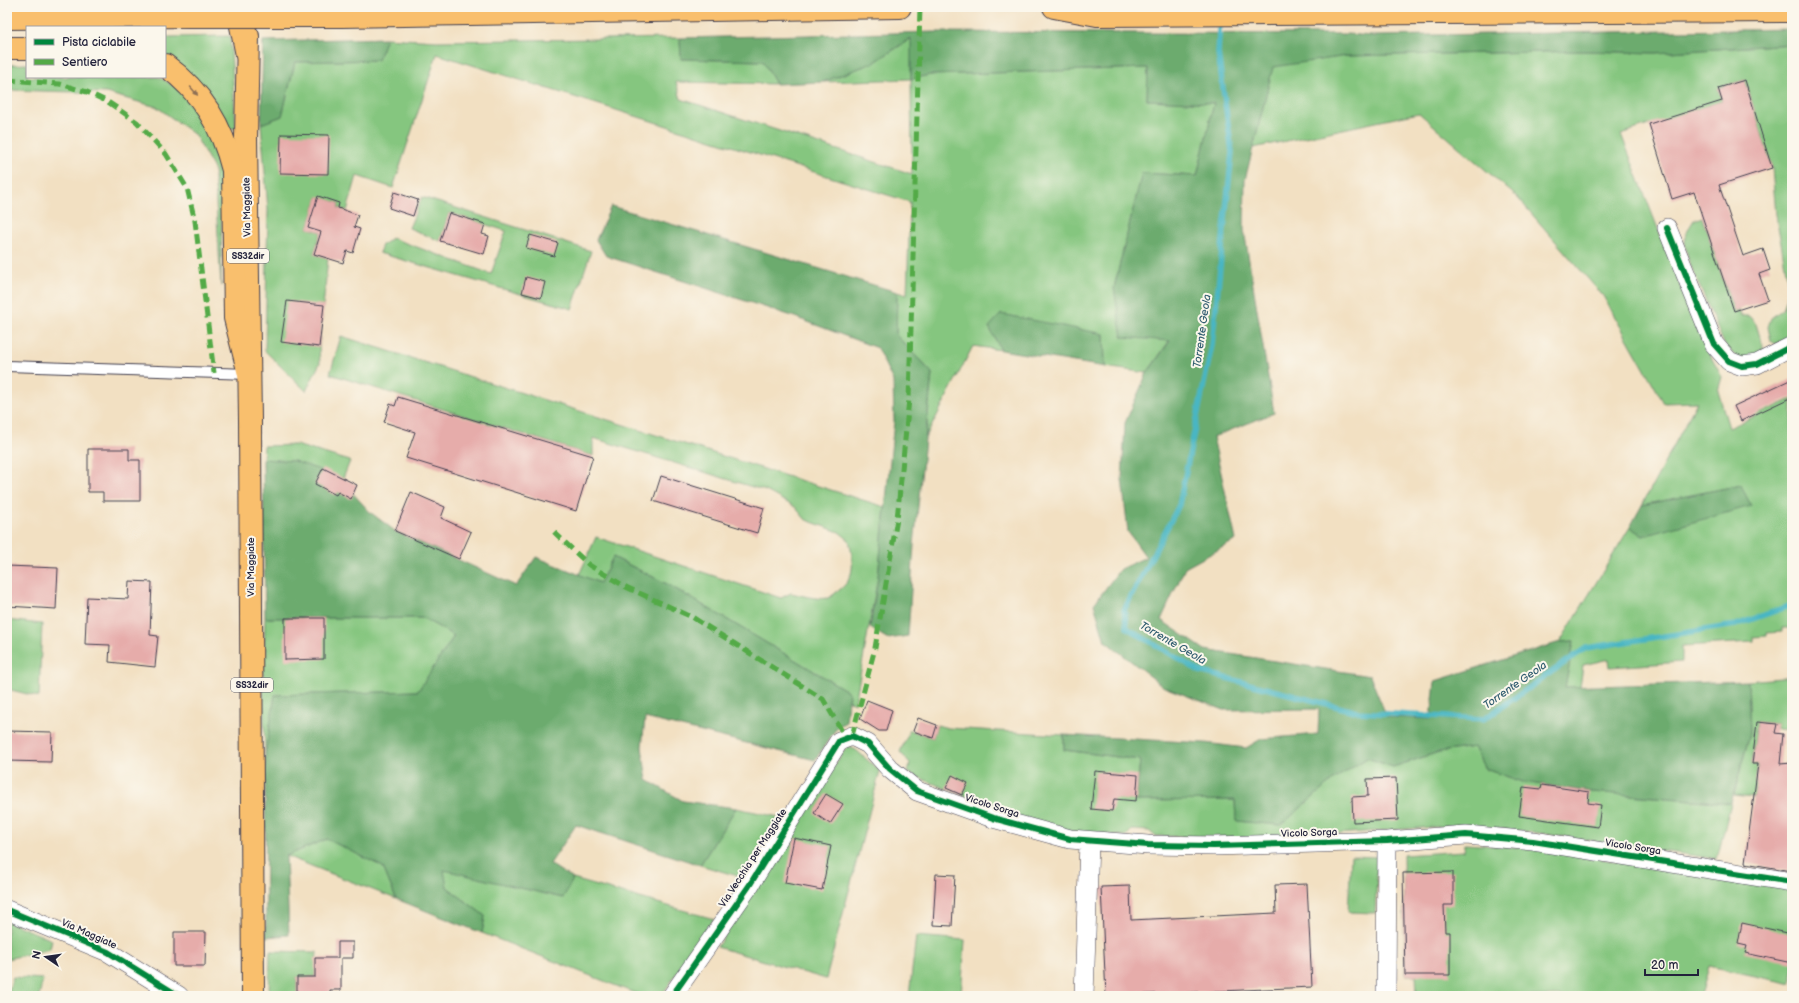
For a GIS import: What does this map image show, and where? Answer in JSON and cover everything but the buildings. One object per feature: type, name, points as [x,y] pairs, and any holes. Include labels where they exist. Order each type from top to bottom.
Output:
[{"type":"main road","points":[[146,7],[189,16]]},
{"type":"main road","points":[[237,7],[247,55]]},
{"type":"main road","name":"SS32dir","points":[[247,55],[249,7]]},
{"type":"main road","points":[[7,18],[341,16],[900,7]]},
{"type":"main road","points":[[1054,7],[1098,15],[1792,11]]},
{"type":"main road","points":[[7,48],[26,48]]},
{"type":"main road","name":"Via Maggiate","points":[[247,55],[246,138],[253,996]]},
{"type":"main road","points":[[166,67],[190,86],[212,115],[229,156],[232,170],[235,318],[249,374]]},
{"type":"street","points":[[1667,228],[1714,344],[1729,361],[1742,366],[1757,364],[1792,346]]},
{"type":"street","name":"Vicolo Sorga","points":[[852,736],[868,744],[890,769],[917,791],[993,818],[1070,839],[1148,845],[1214,846],[1388,841],[1466,834],[1533,840],[1792,882]]},
{"type":"street","name":"Via Vecchia per Maggiate","points":[[672,996],[748,886],[839,741],[852,736]]},
{"type":"street","points":[[1084,996],[1089,841]]},
{"type":"street","points":[[1386,996],[1388,841]]},
{"type":"street","name":"Via Maggiate","points":[[7,910],[108,952],[179,996]]},
{"type":"lane","points":[[7,366],[249,374]]},
{"type":"green space","points":[[1792,29],[1792,44],[1655,53],[1587,51],[1347,56],[1273,67],[1245,180],[1244,230],[1274,413],[1213,437],[1236,540],[1185,568],[1161,620],[1205,650],[1370,676],[1387,717],[1431,719],[1435,681],[1560,642],[1574,641],[1565,687],[1748,681],[1750,733],[1731,803],[1592,792],[1523,782],[1485,769],[1474,747],[1439,752],[1393,767],[1367,758],[1333,780],[1281,825],[1236,821],[1235,800],[1136,801],[1140,760],[1064,750],[1064,735],[1205,743],[1246,748],[1261,739],[1318,734],[1319,709],[1224,710],[1164,687],[1105,641],[1094,604],[1120,569],[1146,557],[1128,532],[1122,479],[1125,423],[1147,373],[1170,341],[1122,337],[1114,288],[1142,173],[1197,176],[1214,103],[1147,100],[1148,68],[930,75],[911,79],[911,38],[875,62],[823,82],[776,84],[763,61],[681,59],[680,38],[935,32],[1347,34],[1372,36]]},
{"type":"green space","points":[[230,36],[236,128],[229,129],[166,59],[166,37]]},
{"type":"green space","points":[[386,38],[437,41],[680,38],[681,59],[763,61],[776,84],[676,82],[681,99],[912,174],[911,79],[930,75],[1148,68],[1147,100],[1214,103],[1197,176],[1142,173],[1114,288],[1170,340],[1147,373],[1105,367],[1104,334],[989,327],[1001,350],[973,346],[926,437],[932,373],[896,335],[897,292],[907,295],[910,202],[437,54],[393,188],[357,176],[347,211],[338,208],[339,203],[318,197],[308,228],[321,232],[314,254],[328,258],[319,347],[320,363],[306,391],[265,351],[268,210],[261,124],[282,116],[295,62],[377,60]]},
{"type":"green space","points":[[386,38],[378,60],[295,62],[282,116],[261,124],[263,41]]},
{"type":"green space","points":[[912,38],[911,79],[823,82],[875,62]]},
{"type":"green space","points":[[1792,44],[1792,335],[1776,344],[1771,341],[1768,327],[1771,318],[1783,309],[1787,297],[1787,278],[1776,215],[1772,168],[1745,80],[1718,88],[1722,101],[1621,134],[1701,339],[1722,377],[1718,391],[1729,428],[1792,399],[1792,628],[1782,628],[1782,632],[1767,633],[1767,636],[1753,637],[1753,642],[1682,646],[1682,662],[1610,667],[1609,659],[1583,665],[1580,688],[1565,687],[1574,641],[1560,642],[1630,527],[1643,536],[1741,485],[1642,505],[1697,402],[1664,403],[1603,296],[1517,197],[1419,113],[1253,148],[1273,66],[1347,56],[1587,51],[1655,53]]},
{"type":"green space","points":[[26,64],[26,78],[161,78],[176,87],[202,117],[216,147],[222,183],[221,286],[214,169],[195,135],[157,107],[106,93],[7,90],[7,65]]},
{"type":"green space","points":[[422,197],[591,251],[572,309],[379,253],[382,245],[392,238],[491,274],[506,231],[449,213],[440,241],[409,228]]},
{"type":"green space","points":[[611,206],[897,292],[896,335],[932,373],[914,545],[908,636],[888,639],[870,628],[878,577],[894,421],[893,381],[877,348],[792,316],[606,256],[596,240]]},
{"type":"green space","points":[[1702,217],[1734,311],[1739,310],[1741,316],[1749,316],[1756,324],[1765,353],[1750,360],[1737,358],[1725,346],[1688,259],[1685,243],[1687,231],[1694,220]]},
{"type":"green space","points":[[1001,314],[1104,334],[1105,367],[1001,350],[989,327]]},
{"type":"green space","points":[[341,336],[885,507],[878,577],[855,703],[849,701],[849,692],[669,585],[613,557],[600,583],[579,575],[596,537],[781,598],[791,593],[814,598],[828,598],[844,586],[851,574],[852,568],[852,554],[849,540],[839,532],[806,520],[795,507],[766,491],[593,438],[593,456],[330,374]]},
{"type":"green space","points":[[296,445],[350,461],[342,481],[294,461],[263,459],[264,446]]},
{"type":"green space","points":[[263,459],[294,461],[337,476],[370,512],[395,531],[516,586],[536,557],[600,583],[613,557],[669,585],[849,692],[846,722],[837,727],[815,760],[645,718],[642,747],[647,780],[683,801],[736,808],[700,865],[576,825],[550,864],[573,879],[563,898],[444,870],[447,887],[485,916],[482,933],[396,899],[383,867],[327,839],[286,856],[289,935],[266,937],[265,755],[275,695],[418,691],[454,636],[423,618],[265,618]]},
{"type":"green space","points":[[1741,485],[1751,506],[1643,536],[1630,527],[1642,505]]},
{"type":"green space","points":[[265,618],[423,618],[454,636],[418,691],[275,695],[265,755],[263,683]]},
{"type":"green space","points":[[7,620],[42,624],[39,697],[7,689]]},
{"type":"green space","points":[[1792,677],[1792,729],[1776,728],[1777,724],[1757,722],[1752,764],[1758,764],[1754,797],[1734,795],[1750,733],[1748,681]]},
{"type":"green space","points":[[937,725],[948,728],[1064,735],[1064,750],[1140,760],[1136,801],[1235,800],[1236,821],[1281,825],[1333,780],[1367,758],[1393,767],[1439,752],[1474,747],[1485,769],[1523,782],[1592,792],[1731,803],[1717,859],[1532,832],[1462,825],[1280,838],[1155,836],[1149,831],[1132,830],[1126,836],[1066,831],[1007,814],[908,773],[910,763],[900,752],[910,730],[933,738]]},
{"type":"green space","points":[[847,746],[856,750],[880,771],[826,979],[717,947]]},
{"type":"green space","points":[[736,808],[779,817],[741,877],[700,865]]},
{"type":"green space","points":[[327,839],[383,867],[396,899],[286,856]]},
{"type":"green space","points":[[1465,844],[1531,848],[1792,889],[1792,984],[1709,966],[1701,996],[1417,996],[1416,975],[1405,975],[1403,855],[1464,851]]},
{"type":"green space","points":[[1351,856],[1378,857],[1375,913],[1348,912]]},
{"type":"green space","points":[[443,869],[562,898],[573,879],[714,919],[661,996],[642,996],[482,933],[485,916],[447,887]]},
{"type":"green space","points":[[7,921],[52,940],[50,949],[7,959]]},
{"type":"green space","points":[[916,936],[965,940],[961,996],[909,996]]},
{"type":"green space","points":[[270,951],[317,952],[315,977],[297,977],[297,996],[269,996]]},
{"type":"green space","points":[[13,977],[43,979],[39,996],[7,996]]},
{"type":"waterway","name":"Torrente Geola","points":[[1220,19],[1218,53],[1232,152],[1212,345],[1179,505],[1124,610],[1127,628],[1199,671],[1358,712],[1484,719],[1586,648],[1736,625],[1792,605]]},
{"type":"marked path","points":[[852,736],[875,648],[897,519],[909,399],[920,7]]},
{"type":"marked path","points":[[7,80],[60,84],[87,92],[108,102],[137,122],[166,154],[187,188],[195,221],[214,373]]},
{"type":"marked path","points":[[554,532],[589,565],[626,587],[692,617],[823,699],[846,738]]},
{"type":"cycle path","points":[[1667,228],[1714,344],[1729,361],[1742,366],[1757,364],[1792,346]]},
{"type":"cycle path","points":[[672,996],[749,886],[839,741],[852,736],[868,744],[890,769],[917,791],[993,818],[1070,839],[1148,845],[1214,846],[1387,841],[1466,835],[1533,841],[1792,882]]},
{"type":"cycle path","points":[[7,910],[108,952],[179,996]]}]
